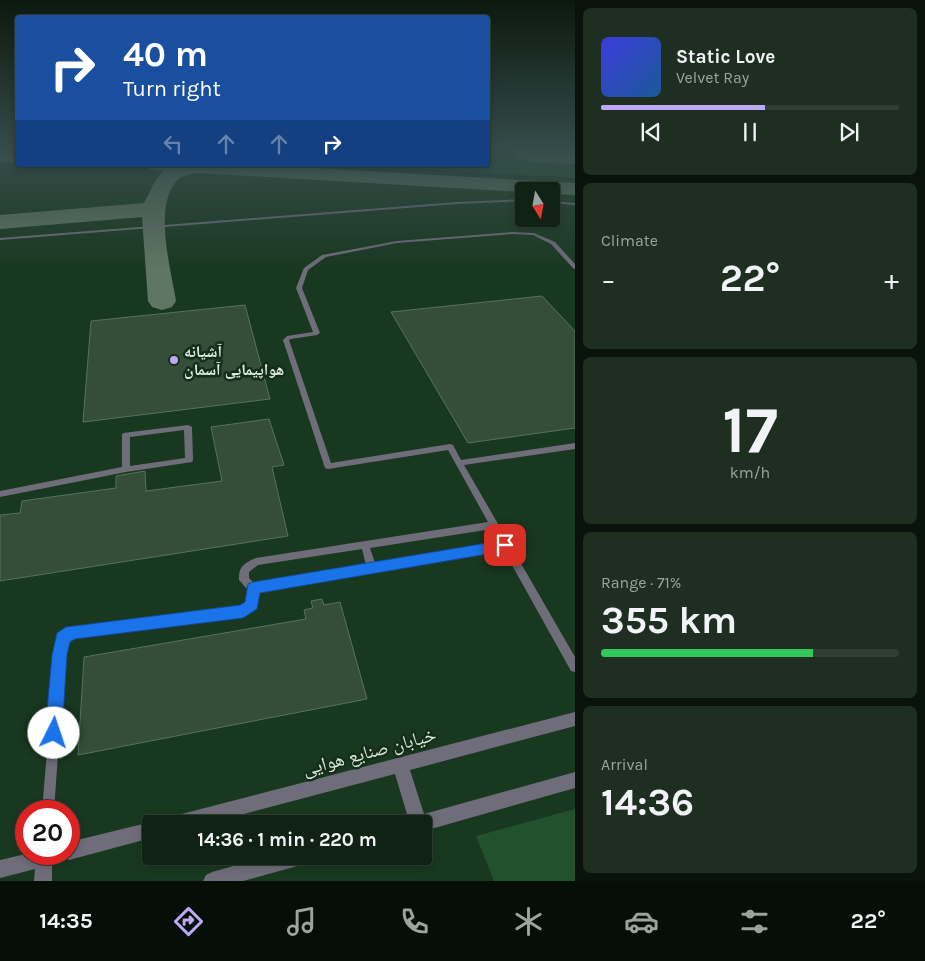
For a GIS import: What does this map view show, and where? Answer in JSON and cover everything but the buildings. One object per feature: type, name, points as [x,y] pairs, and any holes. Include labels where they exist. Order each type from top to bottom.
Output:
[{"type":"street","name":"خیابان صنایع هوایی","points":[[208,815],[575,720]]},
{"type":"street","points":[[400,765],[416,815]]},
{"type":"street","points":[[432,820],[575,780]]},
{"type":"street","points":[[80,848],[142,832]]},
{"type":"street","points":[[0,869],[15,865]]},
{"type":"street","points":[[43,881],[47,865]]},
{"type":"street","points":[[212,881],[269,865]]},
{"type":"lane","points":[[0,239],[457,203],[515,200]]},
{"type":"lane","points":[[560,203],[575,204]]},
{"type":"lane","points":[[575,267],[553,243],[534,234],[512,233],[397,242],[324,256],[306,269],[300,288],[317,333],[289,337],[286,340],[328,466],[450,447],[575,667]]},
{"type":"lane","points":[[0,494],[126,469],[189,460],[188,427],[126,435],[126,469]]},
{"type":"lane","points":[[459,463],[575,446]]},
{"type":"lane","points":[[253,588],[244,580],[244,570],[256,562],[494,525]]},
{"type":"lane","points":[[365,545],[372,568]]},
{"type":"lane","points":[[253,588],[505,545]]},
{"type":"lane","points":[[49,800],[60,655],[63,638],[72,632],[243,612],[252,605],[253,588]]},
{"type":"shaded area","points":[[0,189],[515,189],[515,228],[560,228],[560,189],[575,189],[575,881],[0,881]]},
{"type":"shaded area","points":[[575,809],[575,881],[494,881],[476,836]]},
{"type":"taxiway","points":[[153,207],[161,189]]},
{"type":"taxiway","points":[[0,222],[141,210],[153,207]]},
{"type":"taxiway","points":[[153,207],[153,226],[162,301]]},
{"type":"place","name":"آشیانه هواپیمایی آسمان","points":[[174,360]]},
{"type":"route","points":[[54,733],[63,638],[72,632],[243,612],[252,605],[253,588],[505,545]]}]
